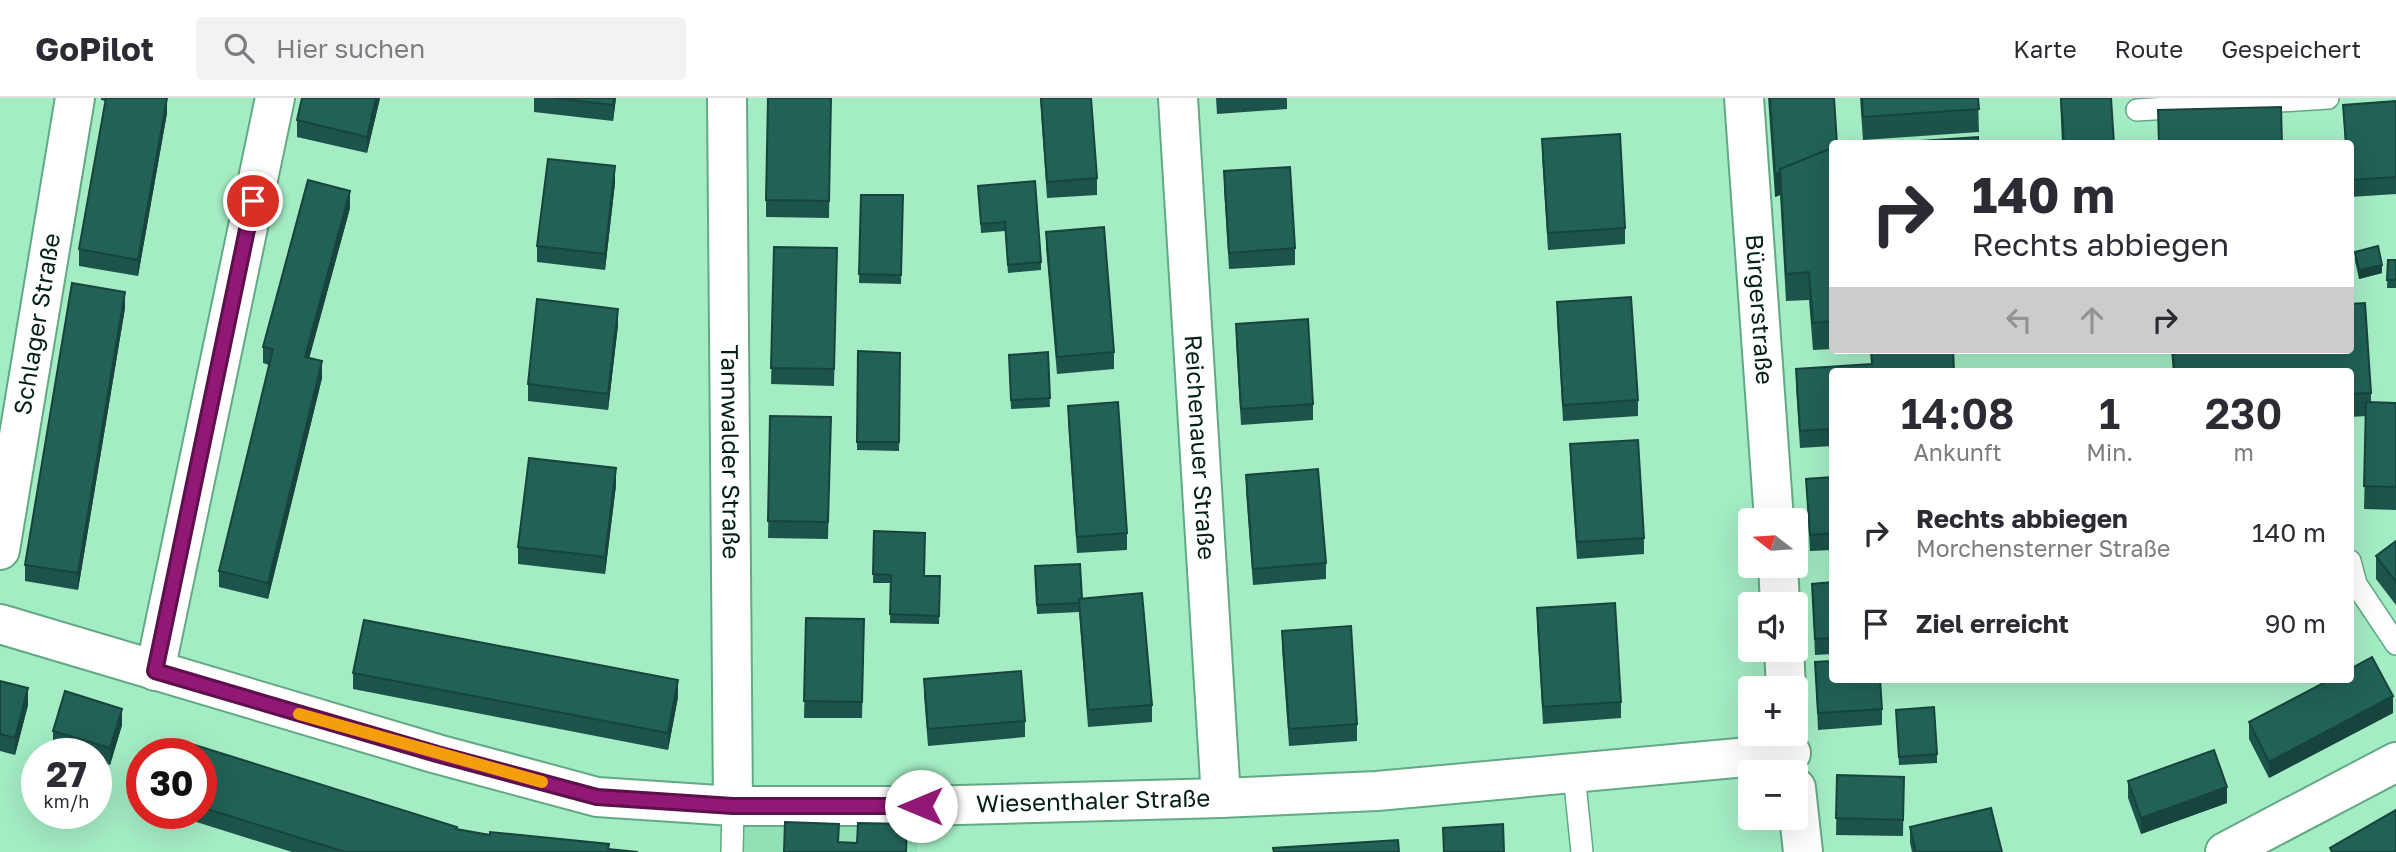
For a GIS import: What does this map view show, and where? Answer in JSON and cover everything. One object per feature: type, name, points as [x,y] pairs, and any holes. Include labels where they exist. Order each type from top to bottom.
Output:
[{"type":"street","name":"Schlager Straße","points":[[0,550],[75,98]]},
{"type":"street","points":[[155,671],[275,98]]},
{"type":"street","name":"Tannwalder Straße","points":[[727,98],[733,806]]},
{"type":"street","name":"Reichenauer Straße","points":[[1178,98],[1221,798]]},
{"type":"street","name":"Bürgerstraße","points":[[1744,98],[1773,508]]},
{"type":"street","name":"Wiesenthaler Straße","points":[[0,624],[437,754],[597,797],[733,806],[921,806],[1221,798],[1377,791],[1574,774],[1738,765]]},
{"type":"street","points":[[2225,852],[2396,761]]},
{"type":"street","points":[[1800,830],[1803,852]]},
{"type":"lane","points":[[2137,110],[2328,98]]},
{"type":"lane","points":[[2354,576],[2356,584],[2396,644]]},
{"type":"lane","points":[[1574,774],[1582,852]]},
{"type":"lane","points":[[732,852],[733,806]]},
{"type":"shaded area","points":[[741,814],[918,818],[917,852],[741,852]]},
{"type":"building","points":[[106,98],[167,98],[138,260],[79,249]]},
{"type":"building","points":[[302,98],[376,98],[367,137],[297,120]]},
{"type":"building","points":[[554,98],[614,98],[613,105]]},
{"type":"building","points":[[768,98],[831,98],[829,201],[766,200]]},
{"type":"building","points":[[1041,98],[1091,98],[1097,178],[1047,182]]},
{"type":"building","points":[[1770,98],[1834,98],[1837,140],[1829,140],[1829,149],[1780,169],[1780,172],[1775,174]]},
{"type":"building","points":[[1862,98],[1978,98],[1979,109],[1863,117]]},
{"type":"building","points":[[2061,98],[2111,98],[2114,140],[2064,140]]},
{"type":"building","points":[[2396,101],[2396,177],[2354,180],[2354,140],[2346,140],[2343,105]]},
{"type":"building","points":[[2281,107],[2282,140],[2159,140],[2158,110]]},
{"type":"building","points":[[1620,134],[1625,228],[1548,233],[1542,139]]},
{"type":"building","points":[[1978,137],[1978,140],[1934,140]]},
{"type":"building","points":[[1829,149],[1829,321],[1813,323],[1809,272],[1786,274],[1780,169]]},
{"type":"building","points":[[548,159],[615,166],[605,254],[537,246]]},
{"type":"building","points":[[1290,167],[1295,248],[1229,253],[1224,171]]},
{"type":"building","points":[[308,180],[350,191],[305,357],[322,361],[268,583],[219,571],[273,349],[263,347]]},
{"type":"building","points":[[1035,181],[1041,262],[1008,265],[1005,222],[981,224],[978,186]]},
{"type":"building","points":[[861,195],[903,195],[901,275],[859,274]]},
{"type":"building","points":[[1104,227],[1114,352],[1057,357],[1046,232]]},
{"type":"building","points":[[2378,246],[2382,265],[2359,270],[2355,252]]},
{"type":"building","points":[[774,247],[837,248],[834,369],[771,368]]},
{"type":"building","points":[[2388,260],[2396,260],[2396,280],[2387,280]]},
{"type":"building","points":[[72,283],[125,292],[78,573],[25,565]]},
{"type":"building","points":[[1631,297],[1638,400],[1563,405],[1557,302]]},
{"type":"building","points":[[537,299],[618,309],[608,394],[528,384]]},
{"type":"building","points":[[2365,303],[2371,393],[2354,394],[2354,368],[2174,368],[2173,354],[2354,354],[2354,304]]},
{"type":"building","points":[[1308,319],[1313,404],[1241,409],[1236,324]]},
{"type":"building","points":[[858,351],[900,353],[899,442],[857,442]]},
{"type":"building","points":[[1048,352],[1050,398],[1011,400],[1009,355]]},
{"type":"building","points":[[1871,354],[1953,354],[1954,368],[1829,368],[1829,429],[1800,431],[1796,369],[1872,364]]},
{"type":"building","points":[[1118,402],[1127,533],[1077,537],[1068,406]]},
{"type":"building","points":[[2366,402],[2396,403],[2396,487],[2364,486]]},
{"type":"building","points":[[770,416],[831,417],[828,522],[768,521]]},
{"type":"building","points":[[1638,440],[1644,538],[1577,542],[1570,444]]},
{"type":"building","points":[[529,458],[616,468],[605,557],[518,547]]},
{"type":"building","points":[[1318,469],[1326,563],[1253,569],[1246,475]]},
{"type":"building","points":[[1829,477],[1829,533],[1810,535],[1806,479]]},
{"type":"building","points":[[874,531],[925,533],[924,576],[940,576],[939,616],[890,614],[891,575],[873,574]]},
{"type":"building","points":[[2396,541],[2396,582],[2376,556]]},
{"type":"building","points":[[1080,564],[1082,599],[1079,599],[1079,603],[1037,605],[1035,566]]},
{"type":"building","points":[[1829,582],[1829,638],[1815,639],[1812,584]]},
{"type":"building","points":[[1142,593],[1152,705],[1088,710],[1079,599]]},
{"type":"building","points":[[1615,603],[1621,702],[1543,707],[1537,608]]},
{"type":"building","points":[[806,618],[864,619],[862,702],[804,701]]},
{"type":"building","points":[[364,620],[678,680],[668,733],[353,673]]},
{"type":"building","points":[[1351,626],[1357,724],[1289,729],[1282,631]]},
{"type":"building","points":[[2372,657],[2393,696],[2269,762],[2249,722],[2323,683],[2354,683],[2354,667]]},
{"type":"building","points":[[1829,661],[1829,683],[1880,683],[1882,709],[1818,713],[1815,662]]},
{"type":"building","points":[[1021,671],[1025,721],[928,729],[924,679]]},
{"type":"building","points":[[0,681],[28,688],[15,738],[0,734]]},
{"type":"building","points":[[65,691],[122,709],[112,742],[112,738],[76,738],[53,731]]},
{"type":"building","points":[[1934,707],[1937,754],[1899,757],[1896,710]]},
{"type":"building","points":[[2214,750],[2227,787],[2141,818],[2128,781]]},
{"type":"building","points":[[217,752],[457,827],[456,829],[490,835],[490,832],[609,844],[608,849],[638,852],[345,852],[217,812]]},
{"type":"building","points":[[1837,775],[1904,777],[1903,820],[1836,818]]},
{"type":"building","points":[[1991,808],[2002,852],[1916,852],[1910,827]]},
{"type":"building","points":[[2396,810],[2396,852],[2332,852],[2330,848]]},
{"type":"building","points":[[785,822],[839,824],[838,842],[857,843],[858,823],[907,824],[906,852],[784,852]]},
{"type":"building","points":[[1503,824],[1504,852],[1444,852],[1443,828]]},
{"type":"building","points":[[1398,840],[1399,852],[1274,852],[1273,848]]},
{"type":"slow traffic","points":[[299,714],[542,782]]},
{"type":"route","points":[[253,201],[155,671],[437,754],[597,797],[733,806],[921,806]]}]
